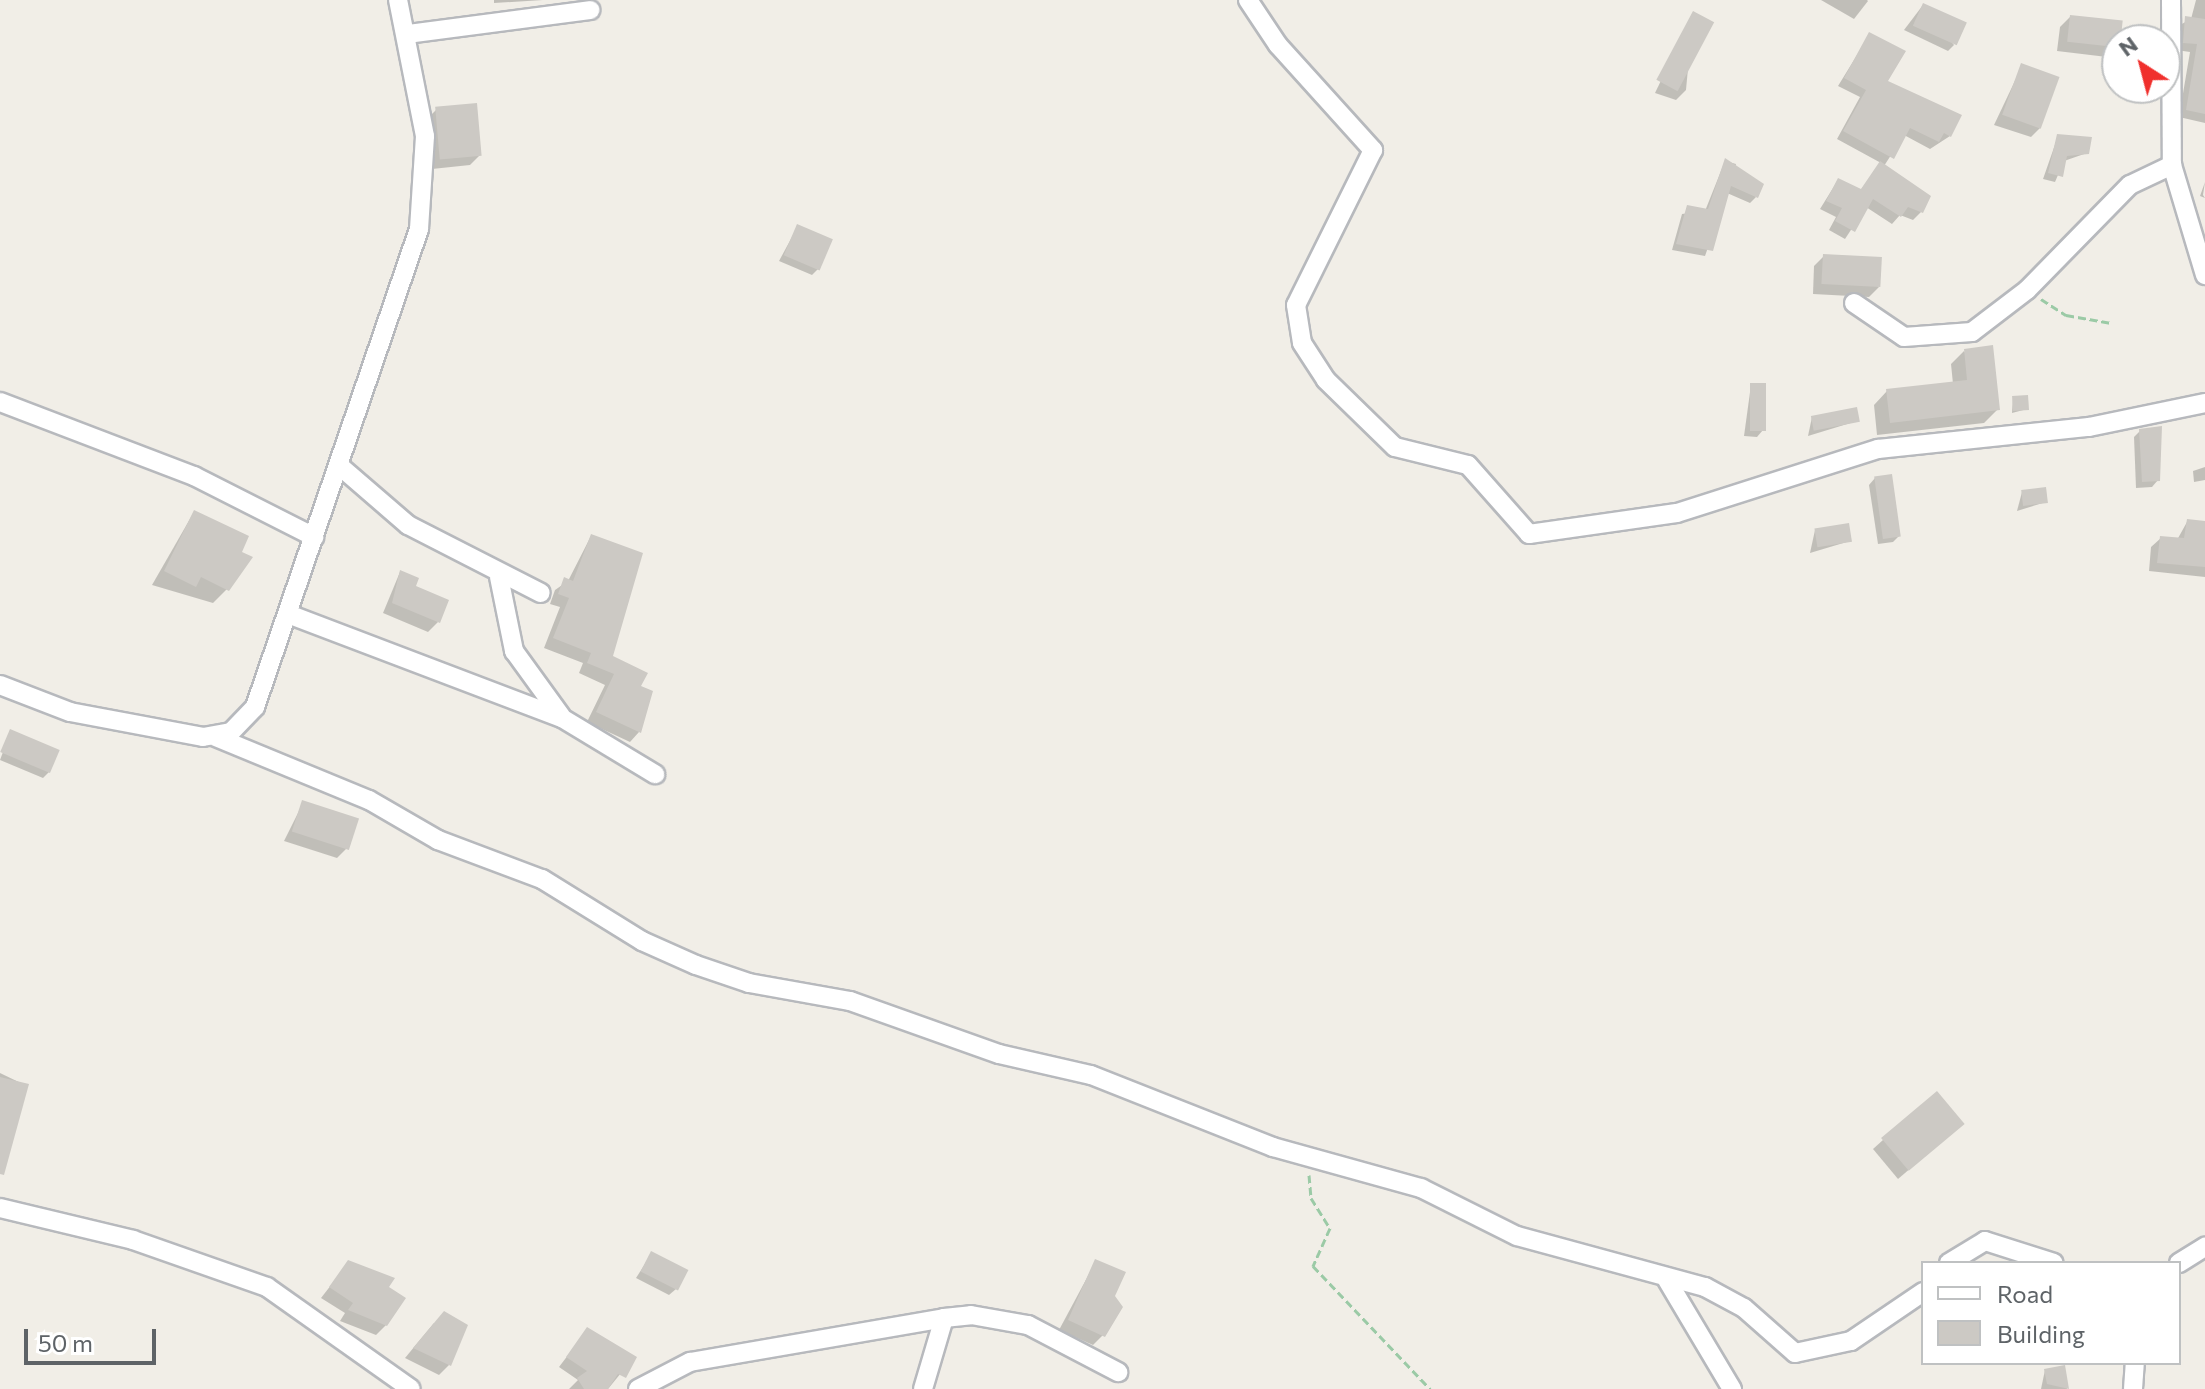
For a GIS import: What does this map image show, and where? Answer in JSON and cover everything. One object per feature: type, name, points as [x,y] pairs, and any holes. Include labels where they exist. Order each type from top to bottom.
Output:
[{"type":"street","points":[[216,737],[255,707],[314,537],[342,468],[425,196],[425,136],[408,34],[398,0]]},
{"type":"street","points":[[1248,0],[1278,45],[1373,150],[1296,305],[1302,343],[1326,380],[1395,447],[1468,465],[1529,534],[1677,513],[1878,449],[2089,427],[2205,403]]},
{"type":"street","points":[[2171,0],[2172,165],[2205,275]]},
{"type":"street","points":[[408,34],[590,10]]},
{"type":"street","points":[[1854,303],[1890,332],[1937,340],[1983,326],[2027,290],[2130,185],[2172,165]]},
{"type":"street","points":[[0,402],[194,476],[314,537]]},
{"type":"street","points":[[342,468],[391,514],[480,557],[499,577],[541,593]]},
{"type":"street","points":[[499,577],[514,651],[562,718]]},
{"type":"street","points":[[288,614],[562,718],[655,774]]},
{"type":"street","points":[[0,685],[70,712],[216,737],[369,800],[438,840],[542,879],[642,941],[696,965],[749,983],[850,1001],[999,1054],[1091,1075],[1309,1157],[1387,1176],[1517,1236],[1726,1295],[1795,1353],[1851,1341],[1921,1293]]},
{"type":"street","points":[[0,1208],[133,1240],[267,1287],[411,1389]]},
{"type":"street","points":[[1952,1261],[1985,1241],[2048,1261]]},
{"type":"street","points":[[2181,1262],[2205,1247]]},
{"type":"street","points":[[1667,1280],[1732,1389]]},
{"type":"street","points":[[638,1389],[690,1362],[944,1318],[1000,1317],[1028,1325],[1118,1372]]},
{"type":"street","points":[[923,1389],[944,1318]]},
{"type":"street","points":[[2133,1389],[2135,1365]]},
{"type":"path","points":[[2027,290],[2066,315],[2111,323]]},
{"type":"path","points":[[1309,1157],[1311,1198],[1330,1228],[1313,1266],[1430,1389]]},
{"type":"building","points":[[1923,3],[1967,23],[1957,45],[1913,26]]},
{"type":"building","points":[[1693,11],[1714,22],[1678,91],[1656,80]]},
{"type":"building","points":[[2070,15],[2123,21],[2122,24],[2101,24],[2101,45],[2067,42]]},
{"type":"building","points":[[2185,16],[2205,19],[2205,114],[2186,110],[2197,44],[2183,43]]},
{"type":"building","points":[[1869,32],[1906,51],[1888,81],[1962,115],[1951,137],[1944,133],[1939,142],[1910,128],[1894,159],[1843,131],[1866,90],[1844,78]]},
{"type":"building","points":[[2021,63],[2060,77],[2041,129],[2002,115]]},
{"type":"building","points":[[477,103],[482,156],[440,159],[435,107]]},
{"type":"building","points":[[2057,134],[2092,137],[2089,154],[2067,156],[2063,177],[2048,173]]},
{"type":"building","points":[[1725,158],[1764,184],[1758,198],[1731,186],[1713,251],[1676,244],[1687,205],[1708,209]]},
{"type":"building","points":[[1880,161],[1931,196],[1923,213],[1908,207],[1901,217],[1873,199],[1855,232],[1835,221],[1842,208],[1826,201],[1838,178],[1861,189]]},
{"type":"building","points":[[797,224],[833,239],[820,271],[784,255]]},
{"type":"building","points":[[1823,254],[1882,257],[1880,287],[1821,284]]},
{"type":"building","points":[[1993,345],[2000,410],[1890,423],[1886,389],[1967,380],[1964,349]]},
{"type":"building","points":[[1750,383],[1766,383],[1766,431],[1750,431]]},
{"type":"building","points":[[2028,395],[2029,410],[2013,411],[2012,396]]},
{"type":"building","points":[[1857,407],[1860,422],[1814,431],[1811,416]]},
{"type":"building","points":[[2162,426],[2160,481],[2142,482],[2139,429]]},
{"type":"building","points":[[1892,474],[1901,536],[1883,539],[1874,477]]},
{"type":"building","points":[[2046,487],[2048,503],[2023,506],[2021,490]]},
{"type":"building","points":[[194,510],[249,536],[242,552],[253,557],[229,591],[201,577],[196,587],[164,571]]},
{"type":"building","points":[[2187,519],[2205,521],[2205,567],[2157,563],[2160,536],[2184,538]]},
{"type":"building","points":[[1849,523],[1852,542],[1817,547],[1814,528]]},
{"type":"building","points":[[591,534],[643,553],[613,656],[648,673],[641,686],[653,691],[641,733],[596,712],[614,674],[587,663],[591,653],[553,638],[569,598],[558,594],[564,577],[573,581]]},
{"type":"building","points":[[400,570],[419,578],[416,586],[449,600],[440,623],[392,603]]},
{"type":"building","points":[[10,729],[60,750],[50,773],[0,752]]},
{"type":"building","points":[[302,800],[359,819],[349,850],[292,831]]},
{"type":"building","points":[[0,1077],[29,1084],[4,1175],[0,1174]]},
{"type":"building","points":[[1937,1091],[1965,1124],[1909,1171],[1881,1138]]},
{"type":"building","points":[[651,1251],[688,1270],[678,1291],[641,1271]]},
{"type":"building","points":[[1095,1259],[1126,1272],[1115,1296],[1123,1307],[1105,1337],[1068,1320]]},
{"type":"building","points":[[348,1260],[395,1278],[389,1287],[406,1298],[387,1326],[348,1310],[353,1303],[329,1287]]},
{"type":"building","points":[[444,1311],[468,1325],[451,1366],[413,1348]]},
{"type":"building","points":[[587,1327],[637,1357],[626,1378],[618,1374],[608,1389],[584,1389],[577,1378],[587,1371],[566,1357]]},
{"type":"building","points":[[2065,1365],[2069,1389],[2047,1384],[2044,1369]]}]
